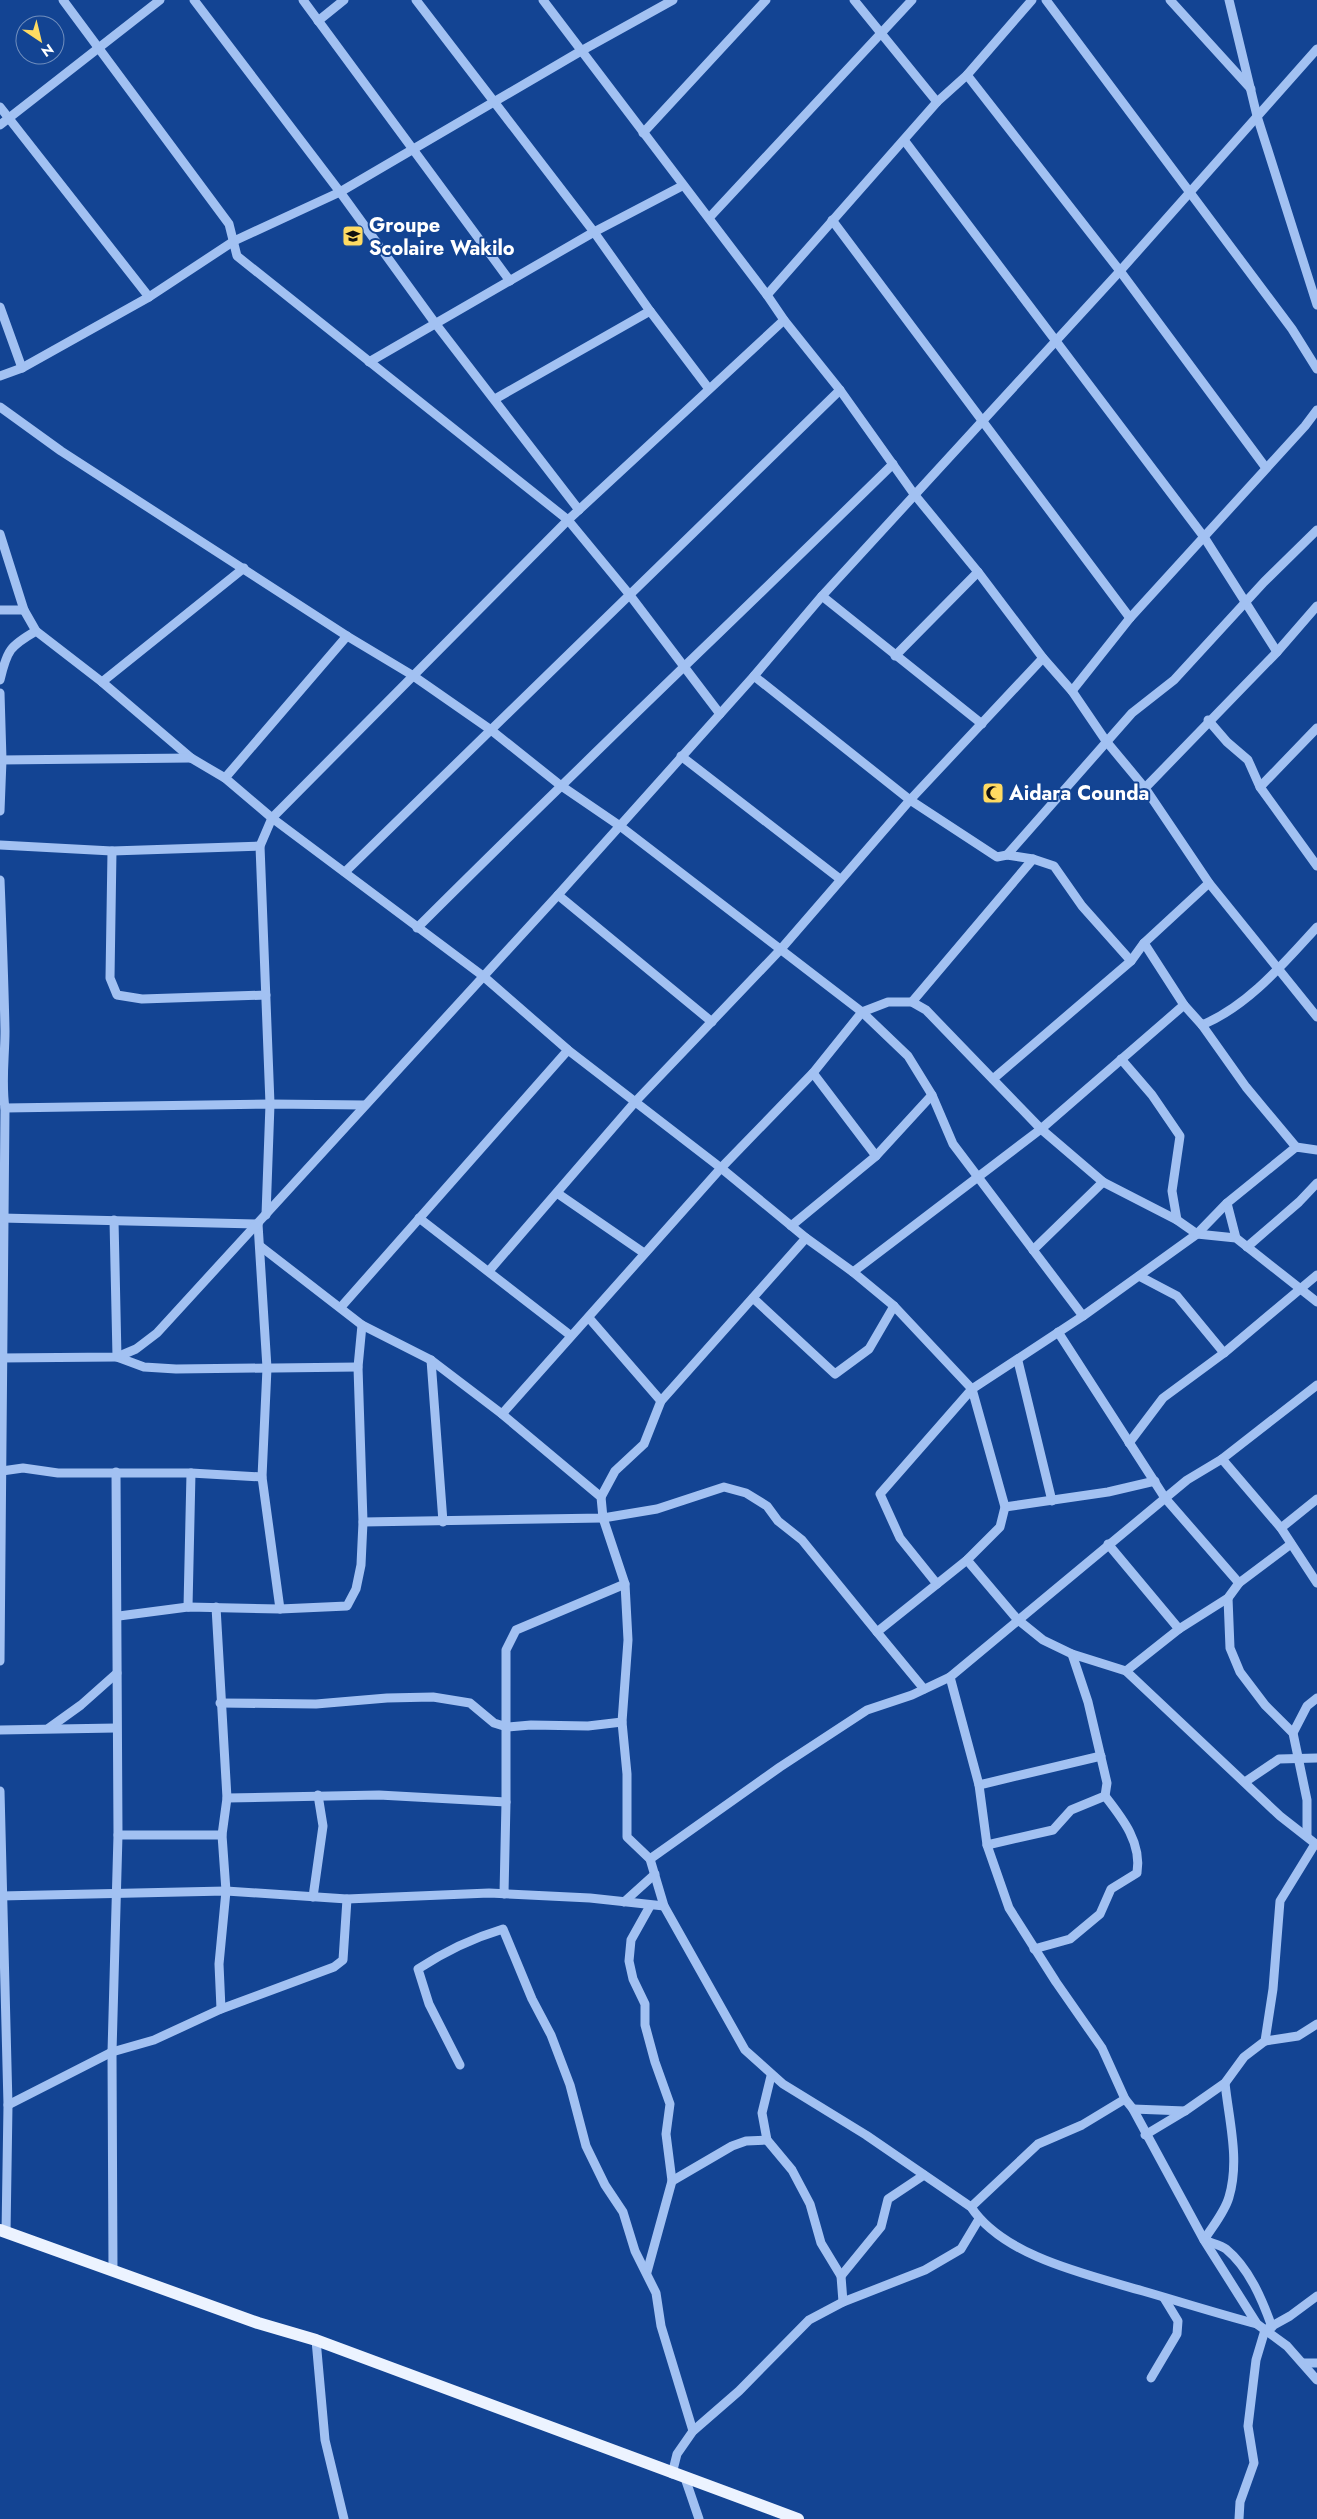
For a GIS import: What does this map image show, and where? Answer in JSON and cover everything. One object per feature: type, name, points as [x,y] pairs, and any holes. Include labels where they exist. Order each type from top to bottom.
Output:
[{"type":"main road","points":[[3,2232],[258,2323],[316,2340],[672,2474],[798,2519]]},
{"type":"street","points":[[63,0],[228,224],[237,256],[568,520],[629,594],[720,714]]},
{"type":"street","points":[[0,125],[160,0]]},
{"type":"street","points":[[194,0],[340,192],[435,323],[579,510]]},
{"type":"street","points":[[303,0],[510,280]]},
{"type":"street","points":[[318,21],[344,0]]},
{"type":"street","points":[[416,0],[594,232],[650,311],[709,389]]},
{"type":"street","points":[[543,0],[784,320],[840,390],[914,494],[978,572],[1043,658],[1072,691],[1106,741],[1145,788],[1209,884],[1317,1018]]},
{"type":"street","points":[[0,376],[22,368],[149,297],[234,241],[340,192],[581,51],[673,0]]},
{"type":"street","points":[[644,133],[766,0]]},
{"type":"street","points":[[854,0],[937,102]]},
{"type":"street","points":[[709,218],[912,0]]},
{"type":"street","points":[[767,295],[937,102],[967,74],[1032,0]]},
{"type":"street","points":[[1046,0],[1292,329],[1317,369]]},
{"type":"street","points":[[1170,0],[1253,91]]},
{"type":"street","points":[[1229,0],[1253,91],[1257,116],[1317,305]]},
{"type":"street","points":[[117,1357],[136,1349],[158,1333],[258,1224],[364,1105],[558,895],[754,676],[822,596],[980,421],[1190,194],[1317,49]]},
{"type":"street","points":[[967,74],[1120,271],[1266,468]]},
{"type":"street","points":[[0,107],[149,297]]},
{"type":"street","points":[[904,140],[1204,537],[1277,652]]},
{"type":"street","points":[[370,362],[594,232],[682,186]]},
{"type":"street","points":[[832,220],[980,421],[1130,618]]},
{"type":"street","points":[[0,307],[22,368]]},
{"type":"street","points":[[495,399],[650,311]]},
{"type":"street","points":[[266,1215],[270,1104],[260,846],[272,818],[568,520],[784,320]]},
{"type":"street","points":[[345,872],[840,390]]},
{"type":"street","points":[[0,407],[61,451],[347,636],[412,675],[491,730],[560,785],[620,826],[862,1012],[908,1056],[932,1095],[953,1144],[1083,1316]]},
{"type":"street","points":[[1072,691],[1130,618],[1305,426],[1317,410]]},
{"type":"street","points":[[418,928],[560,785],[686,667],[893,464]]},
{"type":"street","points":[[1008,855],[1106,741],[1132,714],[1174,680],[1317,530]]},
{"type":"street","points":[[0,534],[24,610],[36,631],[102,682],[191,758],[225,778],[272,818],[483,976],[568,1050],[721,1168],[806,1238],[853,1272],[894,1306],[972,1388],[1005,1507],[1000,1527],[967,1560],[877,1632]]},
{"type":"street","points":[[102,682],[244,568]]},
{"type":"street","points":[[895,656],[978,572]]},
{"type":"street","points":[[822,596],[982,724]]},
{"type":"street","points":[[1145,788],[1208,720],[1277,652],[1317,606]]},
{"type":"street","points":[[0,610],[24,610]]},
{"type":"street","points":[[0,680],[5,656],[17,642],[36,631]]},
{"type":"street","points":[[225,778],[347,636]]},
{"type":"street","points":[[488,1271],[635,1102],[781,949],[910,800],[1043,658]]},
{"type":"street","points":[[754,676],[910,800],[997,857],[1008,855],[1033,858],[1054,866],[1082,906],[1131,961]]},
{"type":"street","points":[[0,693],[0,811]]},
{"type":"street","points":[[1208,720],[1227,742],[1248,760],[1260,787],[1317,866]]},
{"type":"street","points":[[1260,787],[1317,728]]},
{"type":"street","points":[[682,756],[840,880]]},
{"type":"street","points":[[1,760],[191,758]]},
{"type":"street","points":[[0,845],[112,851],[260,846]]},
{"type":"street","points":[[112,851],[110,978],[117,994],[142,999],[266,995]]},
{"type":"street","points":[[912,1002],[1033,858]]},
{"type":"street","points":[[0,880],[1,1090],[5,1108],[1,1358],[0,1661]]},
{"type":"street","points":[[993,1079],[1131,961],[1144,944],[1209,884]]},
{"type":"street","points":[[558,895],[712,1022]]},
{"type":"street","points":[[1202,1025],[1225,1016],[1278,970],[1317,927]]},
{"type":"street","points":[[1144,944],[1184,1005],[1202,1025],[1246,1087],[1296,1147],[1317,1150]]},
{"type":"street","points":[[502,1414],[570,1335],[588,1318],[721,1168],[812,1073],[862,1012],[888,1002],[912,1002],[926,1010],[1041,1129],[1104,1182],[1177,1220],[1197,1234],[1236,1238],[1299,1290],[1317,1302]]},
{"type":"street","points":[[853,1272],[1041,1129],[1184,1005]]},
{"type":"street","points":[[340,1307],[568,1050]]},
{"type":"street","points":[[1121,1059],[1152,1095],[1180,1136],[1172,1191],[1177,1220]]},
{"type":"street","points":[[812,1073],[876,1156]]},
{"type":"street","points":[[791,1226],[876,1156],[932,1095]]},
{"type":"street","points":[[5,1108],[270,1104],[364,1105]]},
{"type":"street","points":[[937,1584],[900,1538],[880,1494],[972,1388],[1018,1360],[1083,1316],[1197,1234],[1228,1203],[1296,1147]]},
{"type":"street","points":[[1033,1250],[1104,1182]]},
{"type":"street","points":[[1247,1247],[1299,1202],[1317,1183]]},
{"type":"street","points":[[557,1193],[644,1253]]},
{"type":"street","points":[[1228,1203],[1236,1238]]},
{"type":"street","points":[[3,1218],[258,1224]]},
{"type":"street","points":[[419,1218],[570,1335]]},
{"type":"street","points":[[114,1220],[117,1357]]},
{"type":"street","points":[[258,1224],[267,1368],[262,1477],[280,1609]]},
{"type":"street","points":[[806,1238],[661,1401],[644,1444],[615,1471],[601,1497],[604,1518],[625,1584],[628,1640],[622,1722],[626,1774],[627,1837],[650,1859],[664,1906],[745,2050],[772,2076],[924,2174],[971,2207],[979,2219],[1022,2251],[1076,2272],[1268,2328],[1317,2380]]},
{"type":"street","points":[[260,1246],[362,1326],[431,1360],[502,1414],[601,1497]]},
{"type":"street","points":[[1129,1443],[1163,1398],[1224,1353],[1317,1275]]},
{"type":"street","points":[[1138,1276],[1177,1296],[1224,1353]]},
{"type":"street","points":[[753,1298],[835,1374],[869,1349],[894,1306]]},
{"type":"street","points":[[588,1318],[661,1401]]},
{"type":"street","points":[[118,1616],[188,1607],[280,1609],[347,1606],[356,1589],[363,1522],[358,1367],[362,1326]]},
{"type":"street","points":[[1058,1332],[1165,1498],[1239,1583]]},
{"type":"street","points":[[1,1358],[117,1357],[144,1367],[176,1369],[358,1367]]},
{"type":"street","points":[[431,1360],[443,1522]]},
{"type":"street","points":[[1018,1360],[1052,1501]]},
{"type":"street","points":[[650,1859],[780,1767],[867,1710],[924,1689],[950,1677],[1187,1480],[1222,1459],[1317,1385]]},
{"type":"street","points":[[1222,1459],[1281,1528],[1317,1583]]},
{"type":"street","points":[[2,1471],[23,1468],[58,1473],[191,1472],[262,1477]]},
{"type":"street","points":[[113,2271],[112,2052],[118,1834],[116,1472]]},
{"type":"street","points":[[188,1607],[191,1472]]},
{"type":"street","points":[[1005,1507],[1052,1501],[1155,1481]]},
{"type":"street","points":[[363,1522],[604,1518],[657,1509],[724,1487],[746,1493],[767,1506],[778,1521],[802,1540],[924,1689]]},
{"type":"street","points":[[1281,1528],[1317,1499]]},
{"type":"street","points":[[1108,1544],[1179,1629]]},
{"type":"street","points":[[1126,1671],[1179,1629],[1228,1598],[1239,1583],[1291,1544]]},
{"type":"street","points":[[967,1560],[1017,1620],[1043,1640],[1072,1654],[1126,1671],[1280,1816],[1316,1845],[1280,1901],[1273,1989],[1265,2041]]},
{"type":"street","points":[[504,1894],[507,1727],[506,1650],[516,1630],[625,1584]]},
{"type":"street","points":[[1228,1598],[1230,1648],[1240,1672],[1265,1705],[1293,1733],[1306,1800],[1307,1836]]},
{"type":"street","points":[[216,1607],[226,1798],[222,1835],[226,1891],[219,1964],[221,2008]]},
{"type":"street","points":[[1034,1948],[1070,1939],[1100,1914],[1111,1890],[1138,1873],[1139,1860],[1129,1826],[1105,1796],[1107,1783],[1101,1756],[1088,1702],[1072,1654]]},
{"type":"street","points":[[49,1728],[81,1705],[117,1673]]},
{"type":"street","points":[[950,1677],[979,1786],[987,1844],[1009,1908],[1102,2048],[1126,2099],[1204,2240],[1257,2324]]},
{"type":"street","points":[[220,1703],[316,1704],[387,1698],[433,1697],[470,1703],[494,1722],[507,1727],[531,1725],[588,1726],[622,1722]]},
{"type":"street","points":[[1293,1733],[1307,1706],[1317,1698]]},
{"type":"street","points":[[0,1730],[116,1728]]},
{"type":"street","points":[[979,1786],[1101,1756]]},
{"type":"street","points":[[1245,1782],[1279,1760],[1317,1758]]},
{"type":"street","points":[[0,1791],[1,1896],[8,2105],[3,2232]]},
{"type":"street","points":[[313,1897],[323,1826],[318,1795]]},
{"type":"street","points":[[226,1798],[379,1795],[506,1802]]},
{"type":"street","points":[[987,1844],[1053,1830],[1071,1810],[1105,1796]]},
{"type":"street","points":[[118,1834],[222,1835]]},
{"type":"street","points":[[624,1902],[655,1874]]},
{"type":"street","points":[[1,1896],[226,1891],[348,1899],[504,1894],[590,1898],[650,1906],[664,1906]]},
{"type":"street","points":[[8,2105],[112,2052],[154,2040],[221,2008],[334,1967],[343,1960],[348,1899]]},
{"type":"street","points":[[647,2272],[672,2181],[666,2134],[670,2104],[655,2062],[645,2025],[645,2004],[633,1979],[629,1960],[631,1940],[650,1906]]},
{"type":"street","points":[[460,2065],[429,2004],[418,1969],[442,1954],[482,1935],[502,1928],[532,1999],[551,2034],[570,2085],[586,2146],[605,2185],[623,2212],[635,2250],[656,2294],[661,2326],[693,2430]]},
{"type":"street","points":[[1146,2135],[1225,2083],[1244,2057],[1265,2041],[1298,2036],[1317,2024]]},
{"type":"street","points":[[772,2076],[762,2113],[767,2140],[792,2170],[810,2204],[821,2242],[841,2276],[843,2302]]},
{"type":"street","points":[[1204,2240],[1229,2199],[1236,2161],[1229,2130],[1225,2083]]},
{"type":"street","points":[[971,2207],[1038,2144],[1082,2125],[1126,2099]]},
{"type":"street","points":[[1133,2109],[1185,2111]]},
{"type":"street","points":[[672,2181],[732,2146],[746,2141],[767,2140]]},
{"type":"street","points":[[841,2276],[881,2227],[888,2199],[924,2174]]},
{"type":"street","points":[[672,2474],[677,2454],[693,2430],[745,2385],[810,2320],[843,2302],[925,2270],[961,2249],[979,2219]]},
{"type":"street","points":[[1204,2240],[1226,2248],[1247,2273],[1262,2299],[1268,2328],[1256,2360],[1248,2426],[1254,2463],[1240,2502],[1239,2519]]},
{"type":"street","points":[[1268,2328],[1317,2296]]},
{"type":"street","points":[[1151,2378],[1177,2334],[1178,2321],[1164,2298]]},
{"type":"street","points":[[316,2340],[325,2440],[344,2519]]},
{"type":"street","points":[[1303,2363],[1317,2363]]},
{"type":"street","points":[[685,2478],[699,2519]]},
{"type":"place","name":"Groupe Scolaire Wakilo","points":[[353,236]]},
{"type":"place","name":"Aidara Counda","points":[[993,793]]}]
